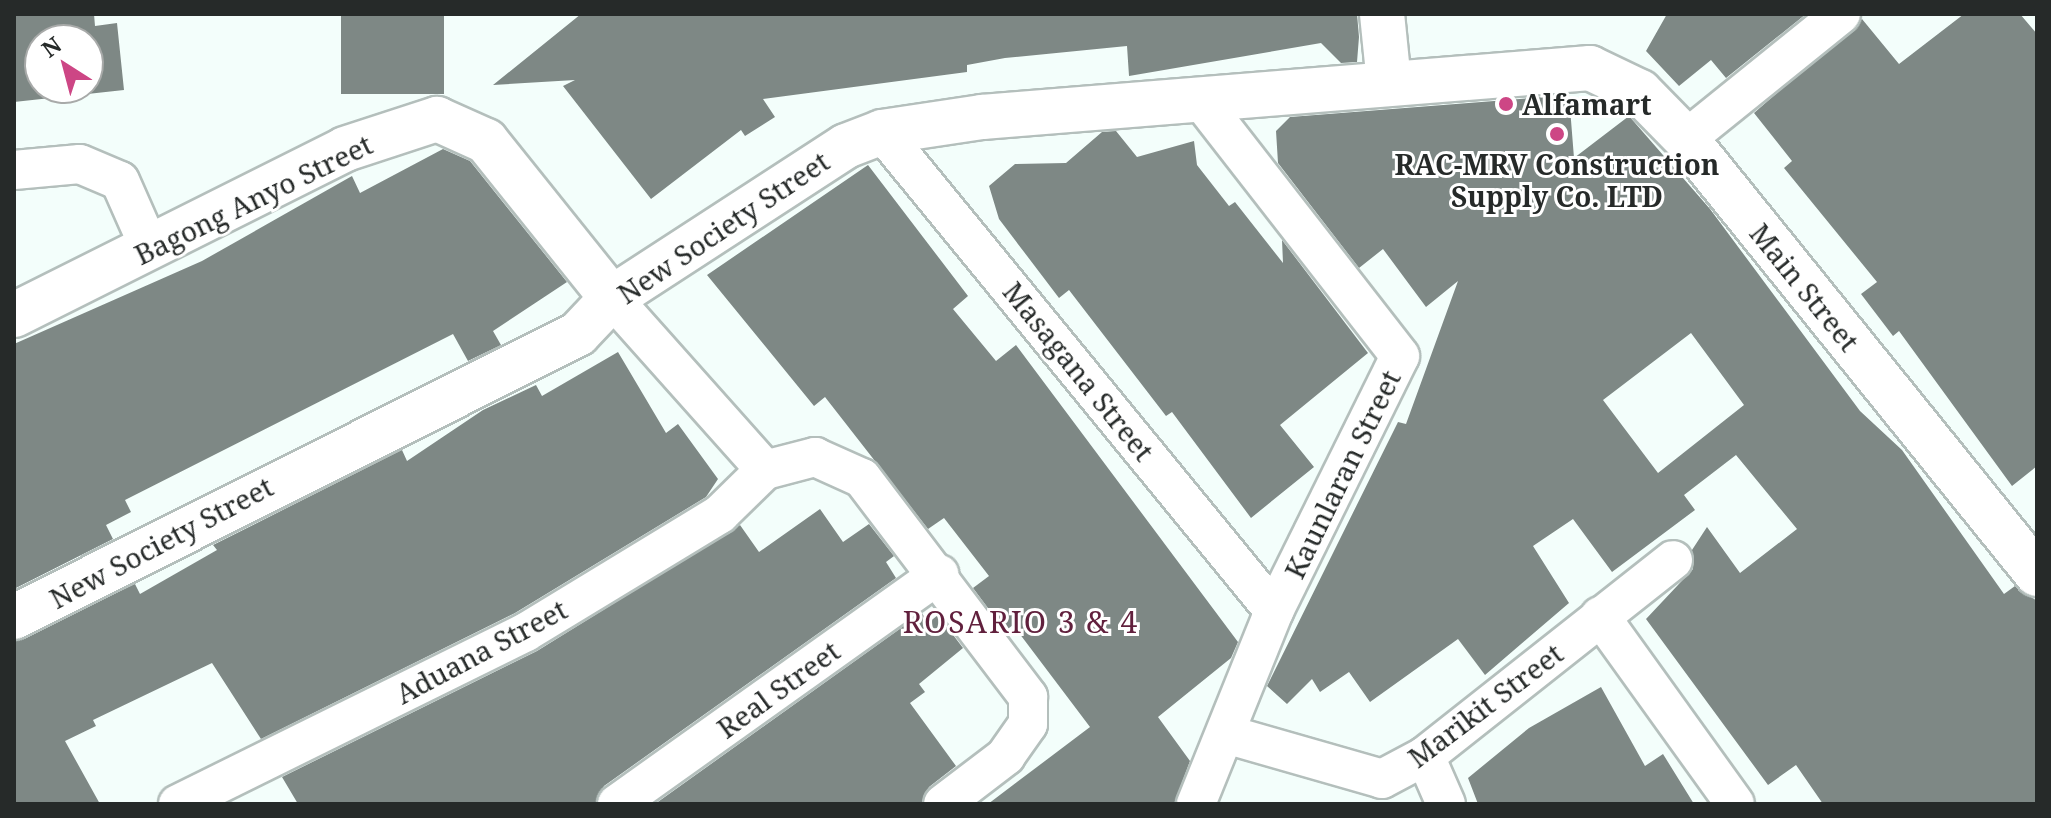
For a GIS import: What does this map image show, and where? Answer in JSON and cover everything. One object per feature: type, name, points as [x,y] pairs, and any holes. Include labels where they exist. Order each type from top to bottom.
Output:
[{"type":"street","points":[[1382,14],[1389,83]]},
{"type":"street","points":[[1686,139],[1841,14]]},
{"type":"street","name":"Main Street","points":[[1389,83],[1590,68],[1640,92],[1686,139],[2037,574]]},
{"type":"street","name":"New Society Street","points":[[14,617],[365,435],[578,334],[612,298],[846,146],[882,132],[1389,83]]},
{"type":"street","name":"Kaunlaran Street","points":[[1196,804],[1229,735],[1274,611],[1400,356],[1200,99]]},
{"type":"street","name":"Bagong Anyo Street","points":[[14,315],[345,149],[437,119],[486,141],[612,298]]},
{"type":"street","name":"Masagana Street","points":[[882,132],[1274,611]]},
{"type":"street","points":[[14,170],[80,164],[120,181],[150,249]]},
{"type":"street","points":[[612,298],[765,470],[815,457],[862,478],[939,574],[1028,697],[1028,724],[1006,756],[943,804]]},
{"type":"street","name":"Aduana Street","points":[[178,804],[526,632],[720,514],[765,470]]},
{"type":"street","name":"Marikit Street","points":[[1229,735],[1382,779],[1425,756],[1673,560]]},
{"type":"street","name":"Real Street","points":[[617,804],[939,574]]},
{"type":"street","points":[[1600,616],[1735,804]]},
{"type":"street","points":[[1425,756],[1446,804]]},
{"type":"building","points":[[14,14],[94,14],[95,24],[24,24],[24,101],[14,102]]},
{"type":"building","points":[[341,14],[444,14],[444,94],[341,94]]},
{"type":"building","points":[[581,14],[1357,14],[1359,37],[1357,62],[1341,63],[1321,43],[1129,76],[1127,46],[1005,58],[967,65],[967,72],[763,99],[775,117],[745,136],[741,130],[651,199],[563,86],[575,80],[493,85]]},
{"type":"building","points":[[1667,14],[1806,14],[1726,78],[1711,60],[1679,86],[1646,51]]},
{"type":"building","points":[[1964,14],[2020,14],[2037,34],[2037,466],[2012,486],[1899,331],[1893,336],[1861,294],[1877,282],[1784,168],[1792,161],[1754,113],[1862,19],[1899,64]]},
{"type":"building","points":[[117,23],[124,90],[104,92],[104,25]]},
{"type":"building","points":[[1569,95],[1574,158],[1629,116],[1710,209],[1860,411],[1902,450],[2004,594],[2015,586],[2037,601],[2037,804],[1823,804],[1796,765],[1768,785],[1646,619],[1693,569],[1692,550],[1707,527],[1740,573],[1797,529],[1736,455],[1684,495],[1695,510],[1612,572],[1573,519],[1533,546],[1569,603],[1485,675],[1458,639],[1370,702],[1349,672],[1320,692],[1312,679],[1287,704],[1267,686],[1398,422],[1406,424],[1458,281],[1426,307],[1383,249],[1359,268],[1278,163],[1276,131],[1290,117]],"holes":[[[1691,333],[1744,405],[1658,473],[1603,400]]]},
{"type":"building","points":[[1116,131],[1137,157],[1194,141],[1197,165],[1229,206],[1235,202],[1283,263],[1282,240],[1368,353],[1280,425],[1314,467],[1251,518],[1172,412],[1166,416],[1069,290],[1059,298],[999,219],[989,186],[1015,164],[1066,163],[1102,132]]},
{"type":"building","points":[[443,149],[470,161],[567,282],[493,331],[501,345],[468,361],[453,334],[125,500],[131,512],[106,525],[113,539],[14,589],[14,344],[202,261],[352,176],[360,193]]},
{"type":"building","points":[[868,165],[968,296],[953,309],[996,361],[1016,345],[1238,642],[1231,658],[1158,717],[1190,761],[1174,804],[988,804],[1090,727],[1013,625],[1005,631],[973,588],[989,576],[944,518],[928,529],[825,397],[814,406],[707,275]]},
{"type":"building","points":[[618,352],[666,433],[678,424],[718,479],[706,497],[515,613],[261,739],[212,663],[93,720],[96,726],[65,741],[100,804],[14,804],[14,642],[135,584],[140,594],[217,550],[213,545],[402,450],[407,461],[483,410],[536,385],[542,396]]},
{"type":"building","points":[[820,509],[843,542],[869,524],[894,556],[886,562],[896,578],[604,786],[595,804],[298,804],[282,777],[537,651],[740,525],[759,552]]},
{"type":"building","points":[[922,613],[928,623],[938,615],[963,648],[919,684],[925,692],[910,703],[956,766],[929,787],[921,804],[655,804]]},
{"type":"building","points":[[1601,687],[1645,766],[1663,754],[1694,804],[1478,804],[1468,778],[1529,728]]},
{"type":"place","name":"Alfamart","points":[[1506,104]]},
{"type":"place","name":"RAC-MRV Construction Supply Co. LTD","points":[[1557,134]]},
{"type":"district","name":"ROSARIO 3 & 4","points":[[1021,622]]}]
